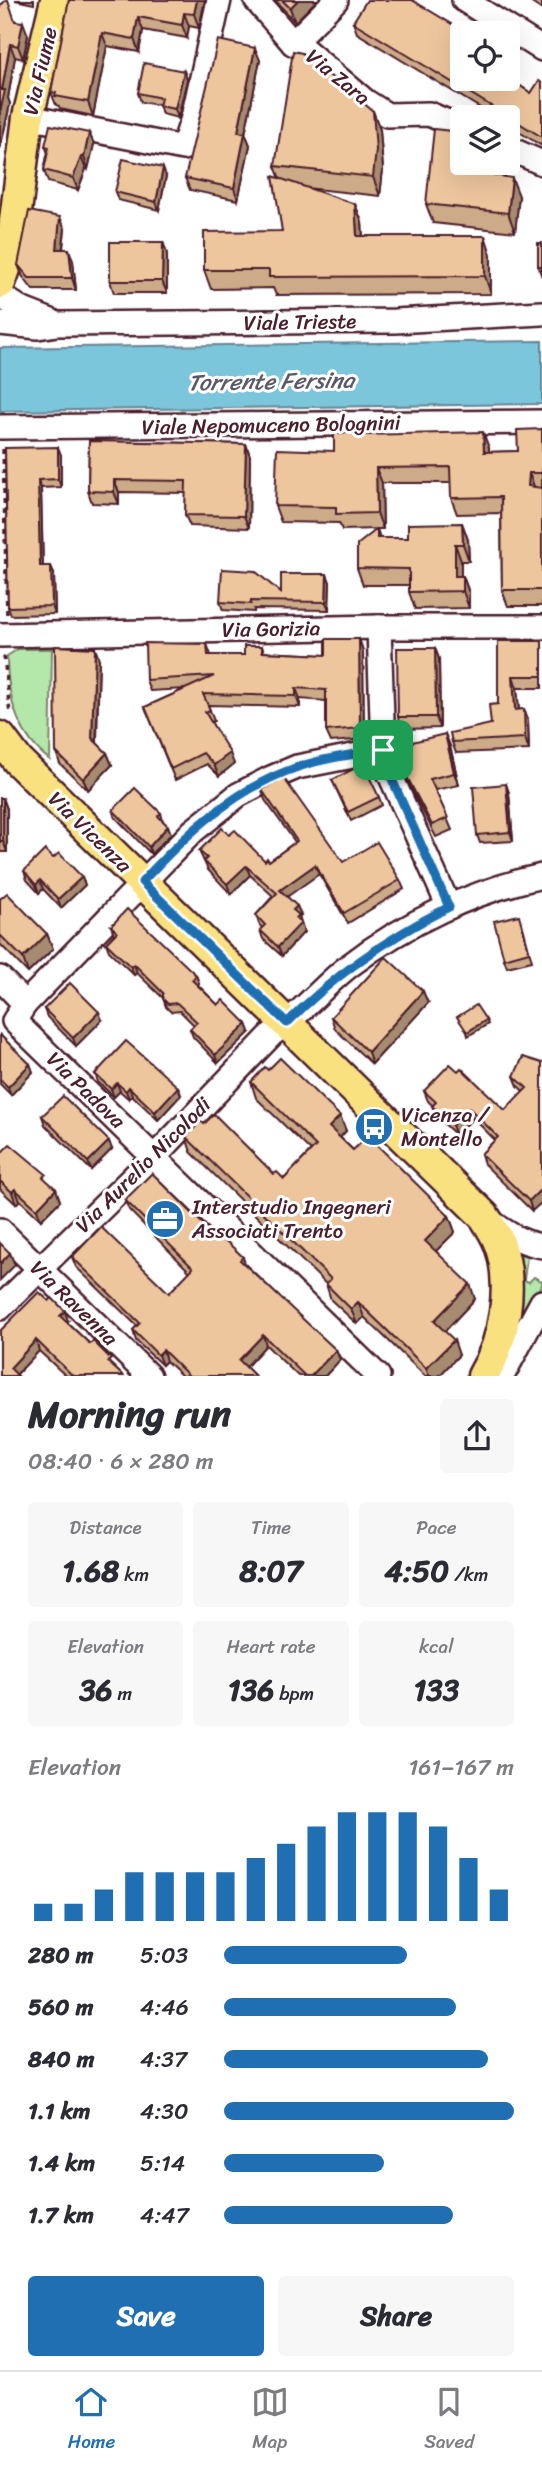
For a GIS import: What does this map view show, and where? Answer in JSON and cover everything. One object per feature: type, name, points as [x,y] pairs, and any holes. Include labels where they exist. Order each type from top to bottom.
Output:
[{"type":"main road","name":"Via Fiume","points":[[0,283],[11,252],[7,235],[28,117],[56,0]]},
{"type":"main road","points":[[0,294],[0,302]]},
{"type":"main road","name":"Via Vicenza","points":[[7,730],[9,761],[142,882],[484,1216],[496,1235],[503,1259],[506,1290],[502,1328],[483,1376]]},
{"type":"street","points":[[28,117],[183,148],[193,118],[219,0]]},
{"type":"street","name":"Via Zara","points":[[256,0],[293,43],[365,101],[387,115],[429,114],[450,123]]},
{"type":"street","points":[[293,43],[336,0]]},
{"type":"street","points":[[464,0],[542,49]]},
{"type":"street","points":[[520,153],[542,163]]},
{"type":"street","name":"Viale Trieste","points":[[0,294],[23,310],[57,324]]},
{"type":"street","name":"Viale Trieste","points":[[0,323],[38,327],[57,324],[394,321],[542,313]]},
{"type":"street","name":"Viale Nepomuceno Bolognini","points":[[2,435],[542,422]]},
{"type":"street","points":[[379,627],[383,750],[387,768],[449,907]]},
{"type":"street","name":"Via Gorizia","points":[[6,636],[379,627],[542,627]]},
{"type":"street","points":[[0,978],[25,1004],[192,831],[238,795],[297,767],[383,750]]},
{"type":"street","name":"Via Aurelio Nicolodi","points":[[0,1308],[153,1157],[272,1034],[349,966],[395,936],[449,907],[519,881],[542,876]]},
{"type":"street","name":"Via Padova","points":[[25,1004],[14,1021],[378,1376]]},
{"type":"street","points":[[484,1216],[510,1235],[536,1245]]},
{"type":"street","name":"Via Ravenna","points":[[0,1230],[149,1376]]},
{"type":"street","points":[[503,1259],[515,1248],[536,1245]]},
{"type":"street","points":[[502,1376],[533,1338],[542,1302]]},
{"type":"path","points":[[2,435],[7,617],[3,658],[8,706],[7,730]]},
{"type":"green space","points":[[18,649],[52,649],[50,760],[29,739],[16,714],[9,686],[7,656]]},
{"type":"green space","points":[[516,1256],[527,1256],[524,1280],[529,1282],[534,1277],[542,1281],[542,1285],[517,1326]]},
{"type":"water","name":"Torrente Fersina","points":[[542,341],[542,404],[0,411],[0,348]]},
{"type":"building","points":[[8,0],[15,21],[23,22],[18,46],[10,44],[2,90],[0,6]]},
{"type":"building","points":[[69,0],[197,0],[194,14],[184,13],[182,25],[138,17],[134,39],[102,33],[88,102],[55,96],[56,93],[51,92]]},
{"type":"building","points":[[282,0],[298,0],[290,8]]},
{"type":"building","points":[[367,0],[412,0],[450,23],[450,81],[353,22]]},
{"type":"building","points":[[218,40],[255,48],[238,132],[245,133],[234,188],[185,178]]},
{"type":"building","points":[[293,51],[302,53],[373,111],[376,150],[373,177],[275,166]]},
{"type":"building","points":[[144,63],[184,71],[175,109],[159,106],[161,98],[138,93]]},
{"type":"building","points":[[539,81],[542,83],[542,137],[520,124],[520,105],[489,105],[466,91],[520,91],[520,86],[531,93]]},
{"type":"building","points":[[0,89],[5,90],[0,113]]},
{"type":"building","points":[[50,125],[89,133],[84,157],[81,157],[73,178],[44,170],[49,147],[45,146]]},
{"type":"building","points":[[434,129],[450,131],[450,175],[512,178],[508,213],[426,204]]},
{"type":"building","points":[[123,159],[163,168],[156,202],[115,192]]},
{"type":"building","points":[[273,176],[355,204],[357,236],[485,236],[485,276],[269,277],[269,270],[204,270],[204,232],[282,231]]},
{"type":"building","points":[[29,211],[60,217],[57,249],[69,249],[72,278],[29,278],[18,265]]},
{"type":"building","points":[[110,242],[163,242],[162,281],[110,281]]},
{"type":"building","points":[[538,243],[542,243],[542,266],[538,266]]},
{"type":"building","points":[[542,429],[542,473],[529,473],[528,486],[542,488],[542,590],[502,590],[501,497],[451,498],[450,467],[376,468],[377,513],[336,514],[336,507],[275,506],[277,449],[334,451],[334,433],[364,432],[364,435],[483,432],[484,452],[518,451],[517,430]]},
{"type":"building","points":[[89,441],[246,444],[244,516],[185,515],[186,481],[114,480],[114,492],[88,491]]},
{"type":"building","points":[[58,447],[58,479],[38,480],[40,566],[51,566],[52,606],[8,607],[5,448]]},
{"type":"building","points":[[462,523],[463,544],[455,544],[455,576],[463,576],[463,591],[409,592],[409,569],[357,568],[357,545],[377,529],[377,538],[408,538],[408,524]]},
{"type":"building","points":[[222,569],[255,571],[281,593],[281,574],[327,574],[326,602],[220,602]]},
{"type":"building","points":[[326,639],[359,639],[360,728],[326,731],[326,690],[296,688],[296,696],[203,694],[210,710],[205,712],[230,753],[214,765],[203,753],[171,769],[145,707],[214,676],[146,680],[145,643],[207,644],[208,655],[244,655],[244,646],[262,646],[262,652],[326,655]]},
{"type":"building","points":[[498,641],[542,641],[542,676],[513,676],[515,710],[524,709],[525,738],[452,742],[450,733],[491,724],[489,705],[498,704]]},
{"type":"building","points":[[55,646],[95,648],[92,738],[107,753],[83,779],[56,752]]},
{"type":"building","points":[[397,648],[435,648],[436,717],[398,717]]},
{"type":"building","points":[[445,734],[454,773],[430,779],[448,818],[432,825],[407,777],[400,745]]},
{"type":"building","points":[[363,764],[379,797],[348,812],[332,780]]},
{"type":"building","points":[[283,777],[343,862],[377,842],[400,880],[344,913],[315,865],[280,890],[297,906],[293,910],[299,915],[296,918],[301,923],[278,947],[260,930],[265,925],[256,915],[277,893],[246,866],[227,884],[204,861],[207,858],[199,851],[222,828],[229,835],[235,830],[265,861],[267,858],[269,861],[297,841],[262,790]]},
{"type":"building","points":[[506,784],[510,832],[477,835],[473,787]]},
{"type":"building","points":[[135,788],[161,813],[158,816],[168,826],[149,847],[113,810]]},
{"type":"building","points":[[0,798],[3,798],[3,841],[0,841]]},
{"type":"building","points":[[45,850],[53,858],[59,853],[82,877],[58,899],[40,880],[36,885],[24,871]]},
{"type":"building","points":[[7,893],[47,934],[23,958],[0,935],[0,899]]},
{"type":"building","points":[[127,909],[196,975],[192,980],[218,1005],[223,1000],[247,1024],[215,1055],[190,1029],[197,1022],[177,1003],[168,1004],[163,999],[163,993],[134,964],[131,967],[106,943],[117,932],[111,926]]},
{"type":"building","points":[[519,915],[529,952],[504,959],[494,921]]},
{"type":"building","points":[[386,957],[423,991],[368,1052],[331,1017]]},
{"type":"building","points":[[70,983],[99,1012],[73,1038],[44,1009]]},
{"type":"building","points":[[476,1005],[486,1020],[467,1032],[457,1017]]},
{"type":"building","points":[[0,1035],[30,1064],[8,1087],[0,1079]]},
{"type":"building","points":[[126,1041],[178,1087],[155,1112],[129,1087],[126,1091],[117,1083],[111,1089],[95,1074]]},
{"type":"building","points":[[523,1057],[542,1063],[542,1188],[529,1201],[481,1154],[498,1137],[469,1108],[452,1125],[432,1106],[436,1102],[424,1091],[450,1064],[458,1071],[461,1068],[505,1110],[527,1088],[514,1076]]},
{"type":"building","points":[[280,1058],[340,1116],[329,1127],[353,1150],[368,1136],[449,1216],[425,1241],[470,1284],[434,1321],[454,1340],[426,1368],[358,1302],[351,1309],[326,1284],[331,1279],[186,1137],[201,1121],[204,1124],[214,1114],[274,1174],[277,1172],[284,1179],[316,1146],[251,1082],[265,1067],[268,1070]]},
{"type":"building","points":[[63,1096],[109,1141],[88,1162],[42,1116]]},
{"type":"building","points":[[10,1144],[46,1174],[43,1177],[56,1189],[37,1209],[15,1189],[12,1192],[0,1181],[0,1154]]},
{"type":"building","points":[[152,1173],[215,1236],[217,1234],[243,1257],[240,1260],[336,1350],[311,1376],[305,1376],[263,1335],[239,1360],[255,1376],[189,1376],[163,1350],[158,1355],[133,1330],[140,1323],[72,1257],[101,1227],[169,1293],[193,1268],[125,1200]]},
{"type":"building","points":[[0,1243],[10,1253],[0,1264]]},
{"type":"building","points":[[39,1292],[49,1301],[52,1298],[65,1311],[60,1316],[90,1344],[93,1341],[111,1359],[108,1362],[123,1376],[73,1376],[36,1340],[10,1368],[18,1376],[0,1376],[0,1331]]},
{"type":"place","name":"Vicenza / Montello","points":[[374,1127]]},
{"type":"place","name":"Interstudio Ingegneri Associati Trento","points":[[165,1219]]},
{"type":"route","points":[[383,750],[387,768],[449,907],[395,936],[349,966],[287,1023],[142,882],[192,831],[238,795],[297,767],[383,750]]}]
